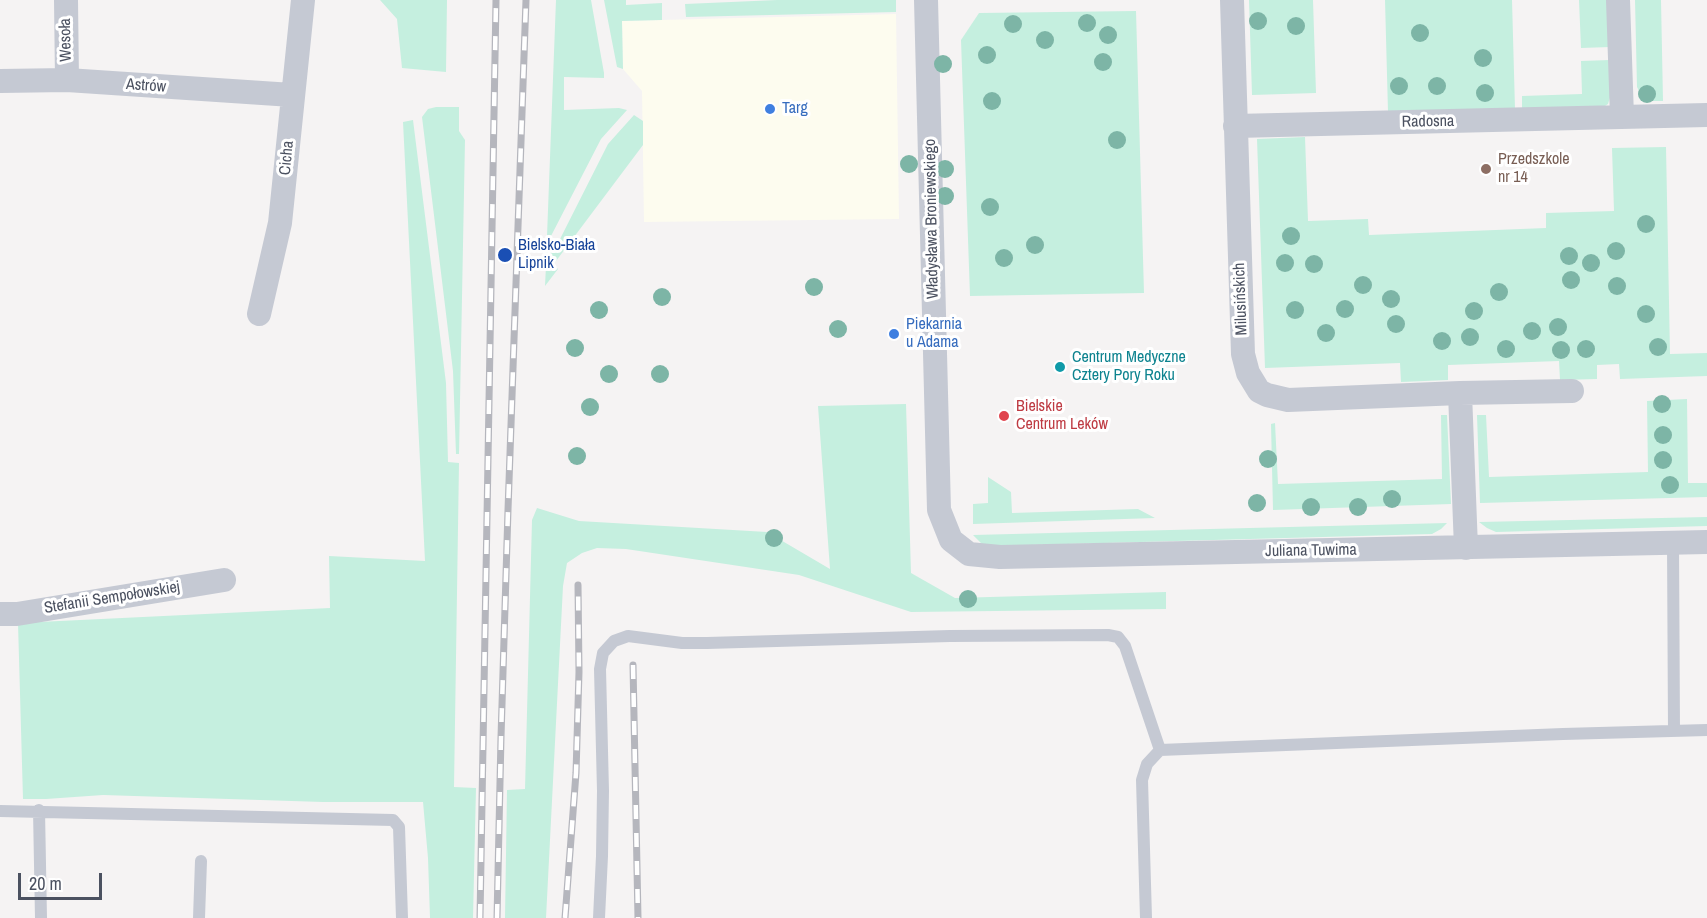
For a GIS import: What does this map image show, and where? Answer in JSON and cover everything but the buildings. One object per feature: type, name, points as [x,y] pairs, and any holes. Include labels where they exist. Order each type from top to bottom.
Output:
[{"type":"street","name":"Wesoła","points":[[66,0],[67,80]]},
{"type":"street","name":"Cicha","points":[[259,314],[280,223],[303,0]]},
{"type":"street","name":"Władysława Broniewskiego","points":[[926,0],[939,510]]},
{"type":"street","name":"Milusińskich","points":[[1232,0],[1243,354],[1248,373],[1259,391],[1288,400],[1572,391]]},
{"type":"street","points":[[1618,0],[1622,117]]},
{"type":"street","name":"Astrów","points":[[0,81],[67,80],[292,95]]},
{"type":"street","name":"Radosna","points":[[1235,126],[1707,115]]},
{"type":"street","points":[[1460,393],[1466,548]]},
{"type":"street","name":"Juliana Tuwima","points":[[939,510],[951,540],[969,554],[1000,557],[1707,543]]},
{"type":"street","name":"Stefanii Sempołowskiej","points":[[0,614],[18,614],[225,580]]},
{"type":"lane","points":[[1673,543],[1674,731]]},
{"type":"lane","points":[[599,918],[603,791],[600,669],[603,653],[614,641],[628,636],[682,643],[707,643],[1108,634],[1118,637],[1125,646],[1160,750]]},
{"type":"lane","points":[[1146,918],[1142,780],[1147,764],[1160,750],[1707,730]]},
{"type":"lane","points":[[0,811],[39,810],[393,820],[399,827],[402,918]]},
{"type":"lane","points":[[39,810],[41,918]]},
{"type":"lane","points":[[199,918],[201,861]]},
{"type":"shaded area","name":"Targ","points":[[896,14],[899,219],[644,222],[642,91],[623,69],[622,21]]},
{"type":"green space","points":[[380,0],[447,0],[446,72],[402,68],[397,19]]},
{"type":"green space","points":[[556,0],[591,0],[604,73],[604,78],[564,77],[564,110],[619,108],[627,110],[601,139],[551,236],[547,236]]},
{"type":"green space","points":[[604,0],[626,0],[626,5],[662,3],[662,20],[622,21],[623,69],[617,67]]},
{"type":"green space","points":[[777,0],[896,0],[896,12],[686,17],[685,4]]},
{"type":"green space","points":[[1249,0],[1313,0],[1316,93],[1252,95]]},
{"type":"green space","points":[[1385,0],[1512,0],[1515,109],[1388,112]]},
{"type":"green space","points":[[1579,0],[1608,0],[1610,47],[1581,48]]},
{"type":"green space","points":[[1635,0],[1661,0],[1663,101],[1652,101],[1642,97],[1637,87]]},
{"type":"green space","points":[[1136,11],[1144,293],[970,296],[961,40],[979,13]]},
{"type":"green space","points":[[1610,60],[1611,94],[1608,104],[1599,110],[1522,112],[1522,96],[1582,94],[1581,61]]},
{"type":"green space","points":[[459,107],[459,131],[465,140],[459,454],[456,454],[453,371],[422,117],[428,109]]},
{"type":"green space","points":[[634,115],[643,121],[643,145],[553,265],[558,269],[545,286],[547,245],[557,245],[608,144]]},
{"type":"green space","points":[[413,120],[446,383],[448,462],[459,463],[454,787],[476,788],[473,918],[430,918],[423,802],[323,802],[103,795],[23,799],[18,623],[330,608],[329,556],[425,561],[403,122]]},
{"type":"green space","points":[[1305,137],[1308,221],[1368,219],[1369,235],[1546,228],[1546,213],[1614,211],[1612,148],[1666,147],[1670,354],[1707,353],[1707,376],[1620,379],[1619,364],[1597,365],[1597,379],[1560,380],[1559,361],[1448,365],[1448,380],[1401,382],[1400,363],[1265,368],[1257,139]]},
{"type":"green space","points":[[1687,399],[1688,483],[1707,483],[1707,497],[1480,503],[1477,415],[1486,415],[1489,477],[1648,472],[1647,401]]},
{"type":"green space","points":[[906,404],[911,573],[955,598],[1166,592],[1166,609],[911,612],[799,575],[626,549],[597,548],[582,553],[567,563],[563,586],[546,918],[505,918],[507,790],[525,789],[532,520],[537,508],[579,521],[767,532],[830,569],[818,406]]},
{"type":"green space","points":[[1441,415],[1447,415],[1451,504],[1273,510],[1271,424],[1275,423],[1278,484],[1442,479]]},
{"type":"green space","points":[[988,477],[1011,492],[1012,513],[1138,509],[1155,518],[973,524],[973,504],[988,503]]},
{"type":"green space","points":[[1707,517],[1707,526],[1496,532],[1479,522]]},
{"type":"green space","points":[[1447,523],[1432,534],[995,546],[982,544],[973,535]]},
{"type":"railway","points":[[480,918],[496,0]]},
{"type":"railway","points":[[497,918],[508,510],[526,0]]},
{"type":"railway","points":[[565,918],[576,773],[579,672],[578,585]]},
{"type":"railway","points":[[633,665],[638,918]]},
{"type":"place","name":"Targ","points":[[770,109]]},
{"type":"place","name":"Przedszkole nr 14","points":[[1486,169]]},
{"type":"place","name":"Bielsko-Biała Lipnik","points":[[505,255]]},
{"type":"place","name":"Piekarnia u Adama","points":[[894,334]]},
{"type":"place","name":"Centrum Medyczne Cztery Pory Roku","points":[[1060,367]]},
{"type":"place","name":"Bielskie Centrum Leków","points":[[1004,416]]}]
